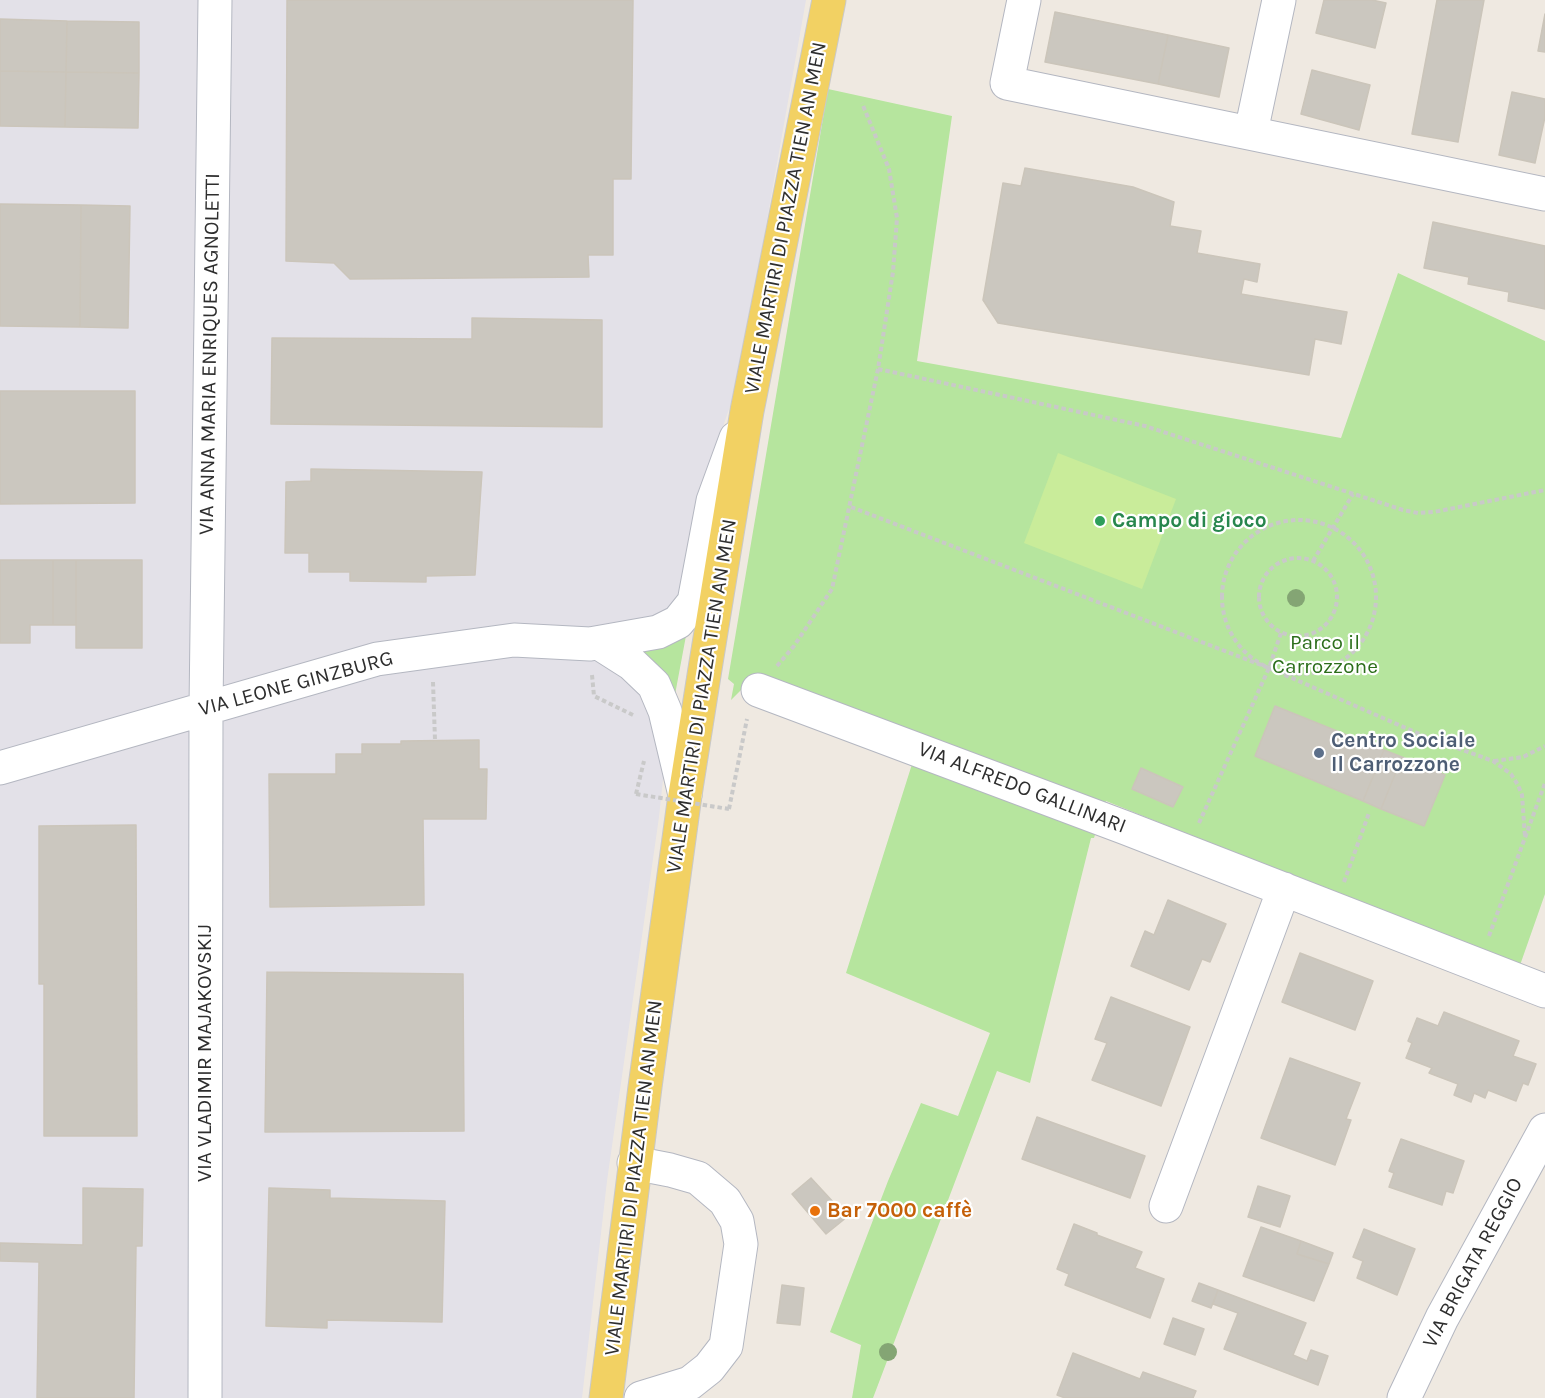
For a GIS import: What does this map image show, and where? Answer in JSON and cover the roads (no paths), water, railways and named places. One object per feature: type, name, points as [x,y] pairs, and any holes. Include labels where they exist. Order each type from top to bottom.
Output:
[{"type":"main road","name":"VIALE MARTIRI DI PIAZZA TIEN AN MEN","points":[[606,1398],[634,1163],[685,795],[747,411],[830,0]]},
{"type":"street","name":"VIA ANNA MARIA ENRIQUES AGNOLETTI","points":[[206,708],[214,0]]},
{"type":"street","points":[[1024,0],[1007,83],[1545,194]]},
{"type":"street","points":[[1251,132],[1279,0]]},
{"type":"street","name":"VIA LEONE GINZBURG","points":[[0,768],[377,659],[514,640],[594,644],[658,632],[678,622],[694,602],[713,501],[728,456],[747,411]]},
{"type":"street","name":"VIA LEONE GINZBURG","points":[[594,644],[632,664],[654,685],[665,711],[685,795]]},
{"type":"street","name":"VIA ALFREDO GALLINARI","points":[[758,690],[1126,828],[1545,991]]},
{"type":"street","name":"VIA VLADIMIR MAJAKOVSKIJ","points":[[205,1398],[206,708]]},
{"type":"street","points":[[1166,1206],[1284,889]]},
{"type":"street","name":"VIA BRIGATA REGGIO","points":[[1404,1398],[1442,1318],[1545,1130]]},
{"type":"street","points":[[634,1163],[698,1178],[724,1201],[737,1221],[741,1244],[726,1346],[710,1368],[690,1383],[641,1398]]},
{"type":"place","name":"Campo di gioco","points":[[1100,521]]},
{"type":"place","name":"Centro Sociale Il Carrozzone","points":[[1319,753]]},
{"type":"place","name":"Bar 7000 caffè","points":[[815,1211]]},
{"type":"park label","name":"Parco il Carrozzone","points":[[1325,655]]}]
